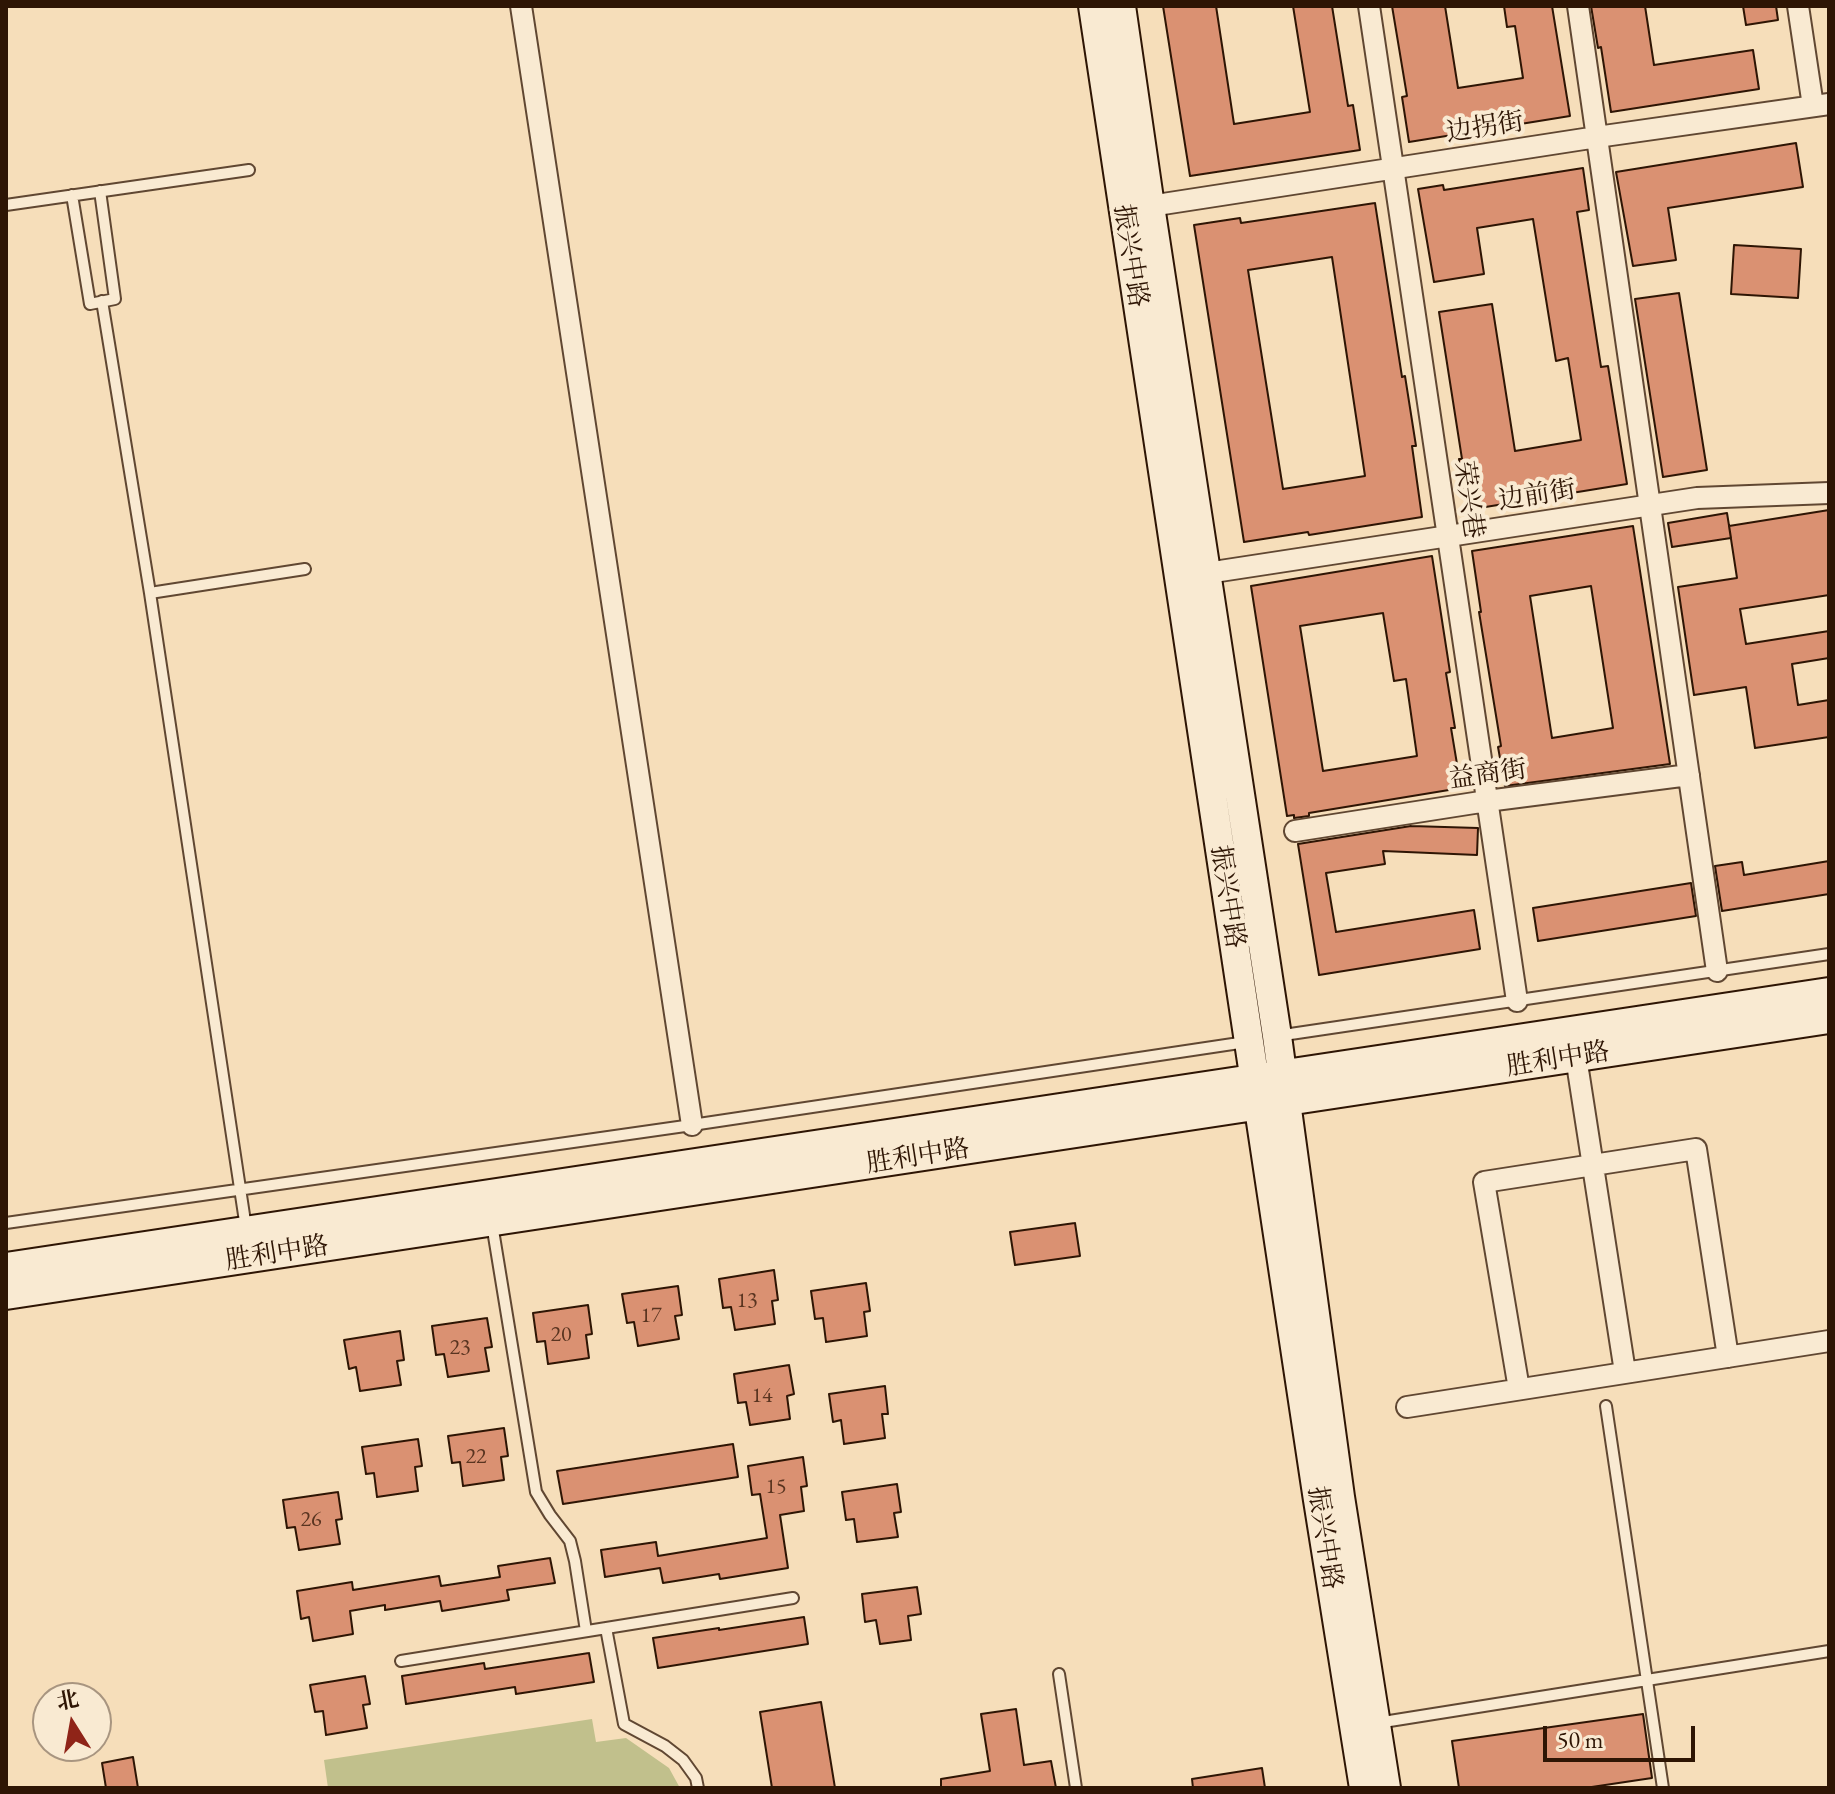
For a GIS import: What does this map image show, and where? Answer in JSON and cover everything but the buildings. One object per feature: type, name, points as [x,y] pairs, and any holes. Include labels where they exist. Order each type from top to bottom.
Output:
[{"type":"main road","name":"振兴中路","points":[[1093,6],[1249,1041],[1270,1090],[1386,1788]]},
{"type":"main road","name":"振兴中路","points":[[1121,6],[1277,1036],[1270,1090],[1364,1788]]},
{"type":"main road","name":"胜利中路","points":[[6,1295],[492,1222],[1829,992]]},
{"type":"main road","name":"胜利中路","points":[[6,1267],[1270,1090],[1576,1057],[1829,1019]]},
{"type":"street","points":[[521,6],[692,1125]]},
{"type":"street","name":"荣兴巷","points":[[1369,6],[1517,1001]]},
{"type":"street","points":[[1578,6],[1717,971]]},
{"type":"street","points":[[1798,6],[1821,105]]},
{"type":"street","name":"边拐街","points":[[1150,206],[1821,105]]},
{"type":"street","name":"边前街","points":[[1207,573],[1697,498],[1829,493]]},
{"type":"street","name":"益商街","points":[[1295,831],[1487,801],[1689,775]]},
{"type":"street","points":[[1576,1057],[1625,1372]]},
{"type":"street","points":[[1519,1389],[1484,1182],[1696,1149],[1728,1357]]},
{"type":"street","points":[[1407,1407],[1829,1341]]},
{"type":"lane","points":[[6,205],[249,170]]},
{"type":"lane","points":[[72,195],[90,304],[115,299],[100,191]]},
{"type":"lane","points":[[102,301],[150,593],[246,1231]]},
{"type":"lane","points":[[150,593],[305,569]]},
{"type":"lane","points":[[6,1223],[692,1125],[1829,954]]},
{"type":"lane","points":[[492,1222],[536,1492],[570,1541],[586,1631]]},
{"type":"lane","points":[[1606,1406],[1663,1788]]},
{"type":"lane","points":[[401,1661],[793,1598]]},
{"type":"lane","points":[[606,1628],[624,1724],[665,1746],[683,1760],[696,1778],[698,1788]]},
{"type":"lane","points":[[1376,1723],[1829,1651]]},
{"type":"lane","points":[[1059,1674],[1076,1788]]},
{"type":"shaded area","points":[[592,1719],[596,1742],[626,1738],[669,1768],[680,1788],[328,1788],[324,1760]]}]
